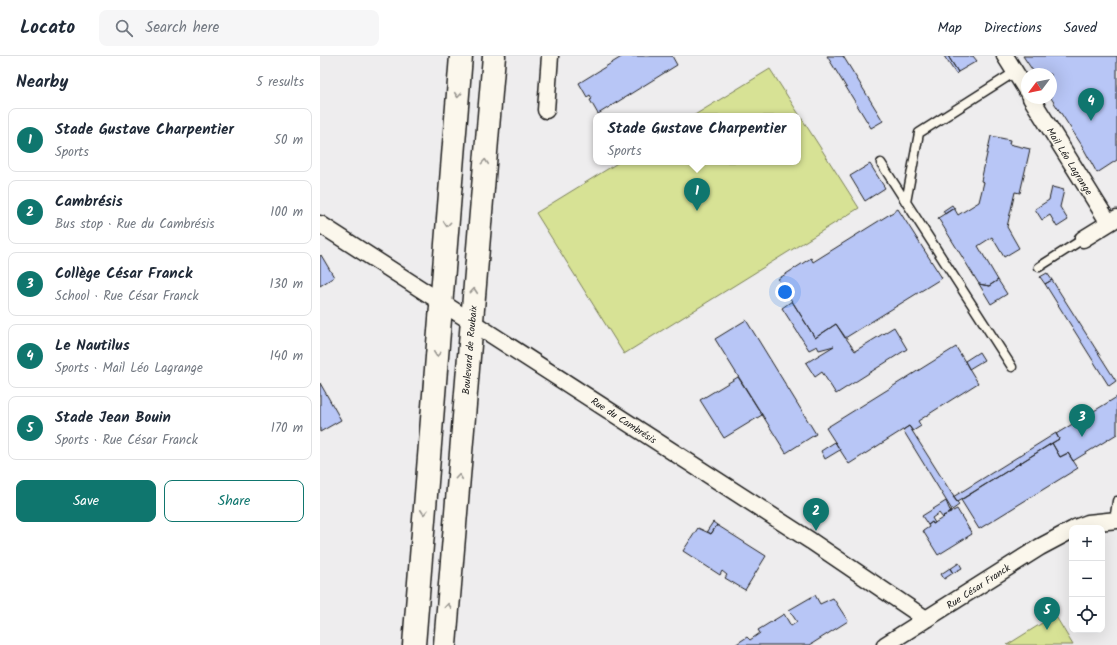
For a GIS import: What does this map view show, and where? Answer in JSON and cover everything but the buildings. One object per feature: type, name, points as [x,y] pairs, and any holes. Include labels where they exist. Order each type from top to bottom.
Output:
[{"type":"main road","points":[[414,645],[461,56]]},
{"type":"main road","name":"Boulevard de Roubaix","points":[[445,645],[494,56]]},
{"type":"street","points":[[546,110],[550,56]]},
{"type":"street","points":[[1005,56],[1021,82]]},
{"type":"street","name":"Mail Léo Lagrange","points":[[1035,104],[1113,221]]},
{"type":"street","points":[[1083,239],[1113,221]]},
{"type":"street","name":"Rue du Cambrésis","points":[[320,224],[811,541],[926,619]]},
{"type":"street","points":[[1083,525],[1104,520],[1116,522]]},
{"type":"street","name":"Rue César Franck","points":[[885,645],[1040,547],[1069,532]]},
{"type":"lane","points":[[906,202],[919,133],[1015,72]]},
{"type":"lane","points":[[881,163],[1012,367]]},
{"type":"lane","points":[[1039,267],[1083,239]]},
{"type":"lane","points":[[1116,522],[1117,501]]},
{"type":"green space","points":[[770,69],[798,113],[698,113]]},
{"type":"green space","points":[[801,117],[859,208],[624,354],[536,213],[614,165],[801,165]]},
{"type":"green space","points":[[1055,615],[1073,645],[1007,645]]},
{"type":"place","name":"Le Nautilus","points":[[1091,121]]},
{"type":"place","name":"Stade Gustave Charpentier","points":[[697,211]]},
{"type":"place","name":"Collège César Franck","points":[[1082,437]]},
{"type":"place","name":"Cambrésis","points":[[816,531]]},
{"type":"place","name":"Stade Jean Bouin","points":[[1047,630]]}]
